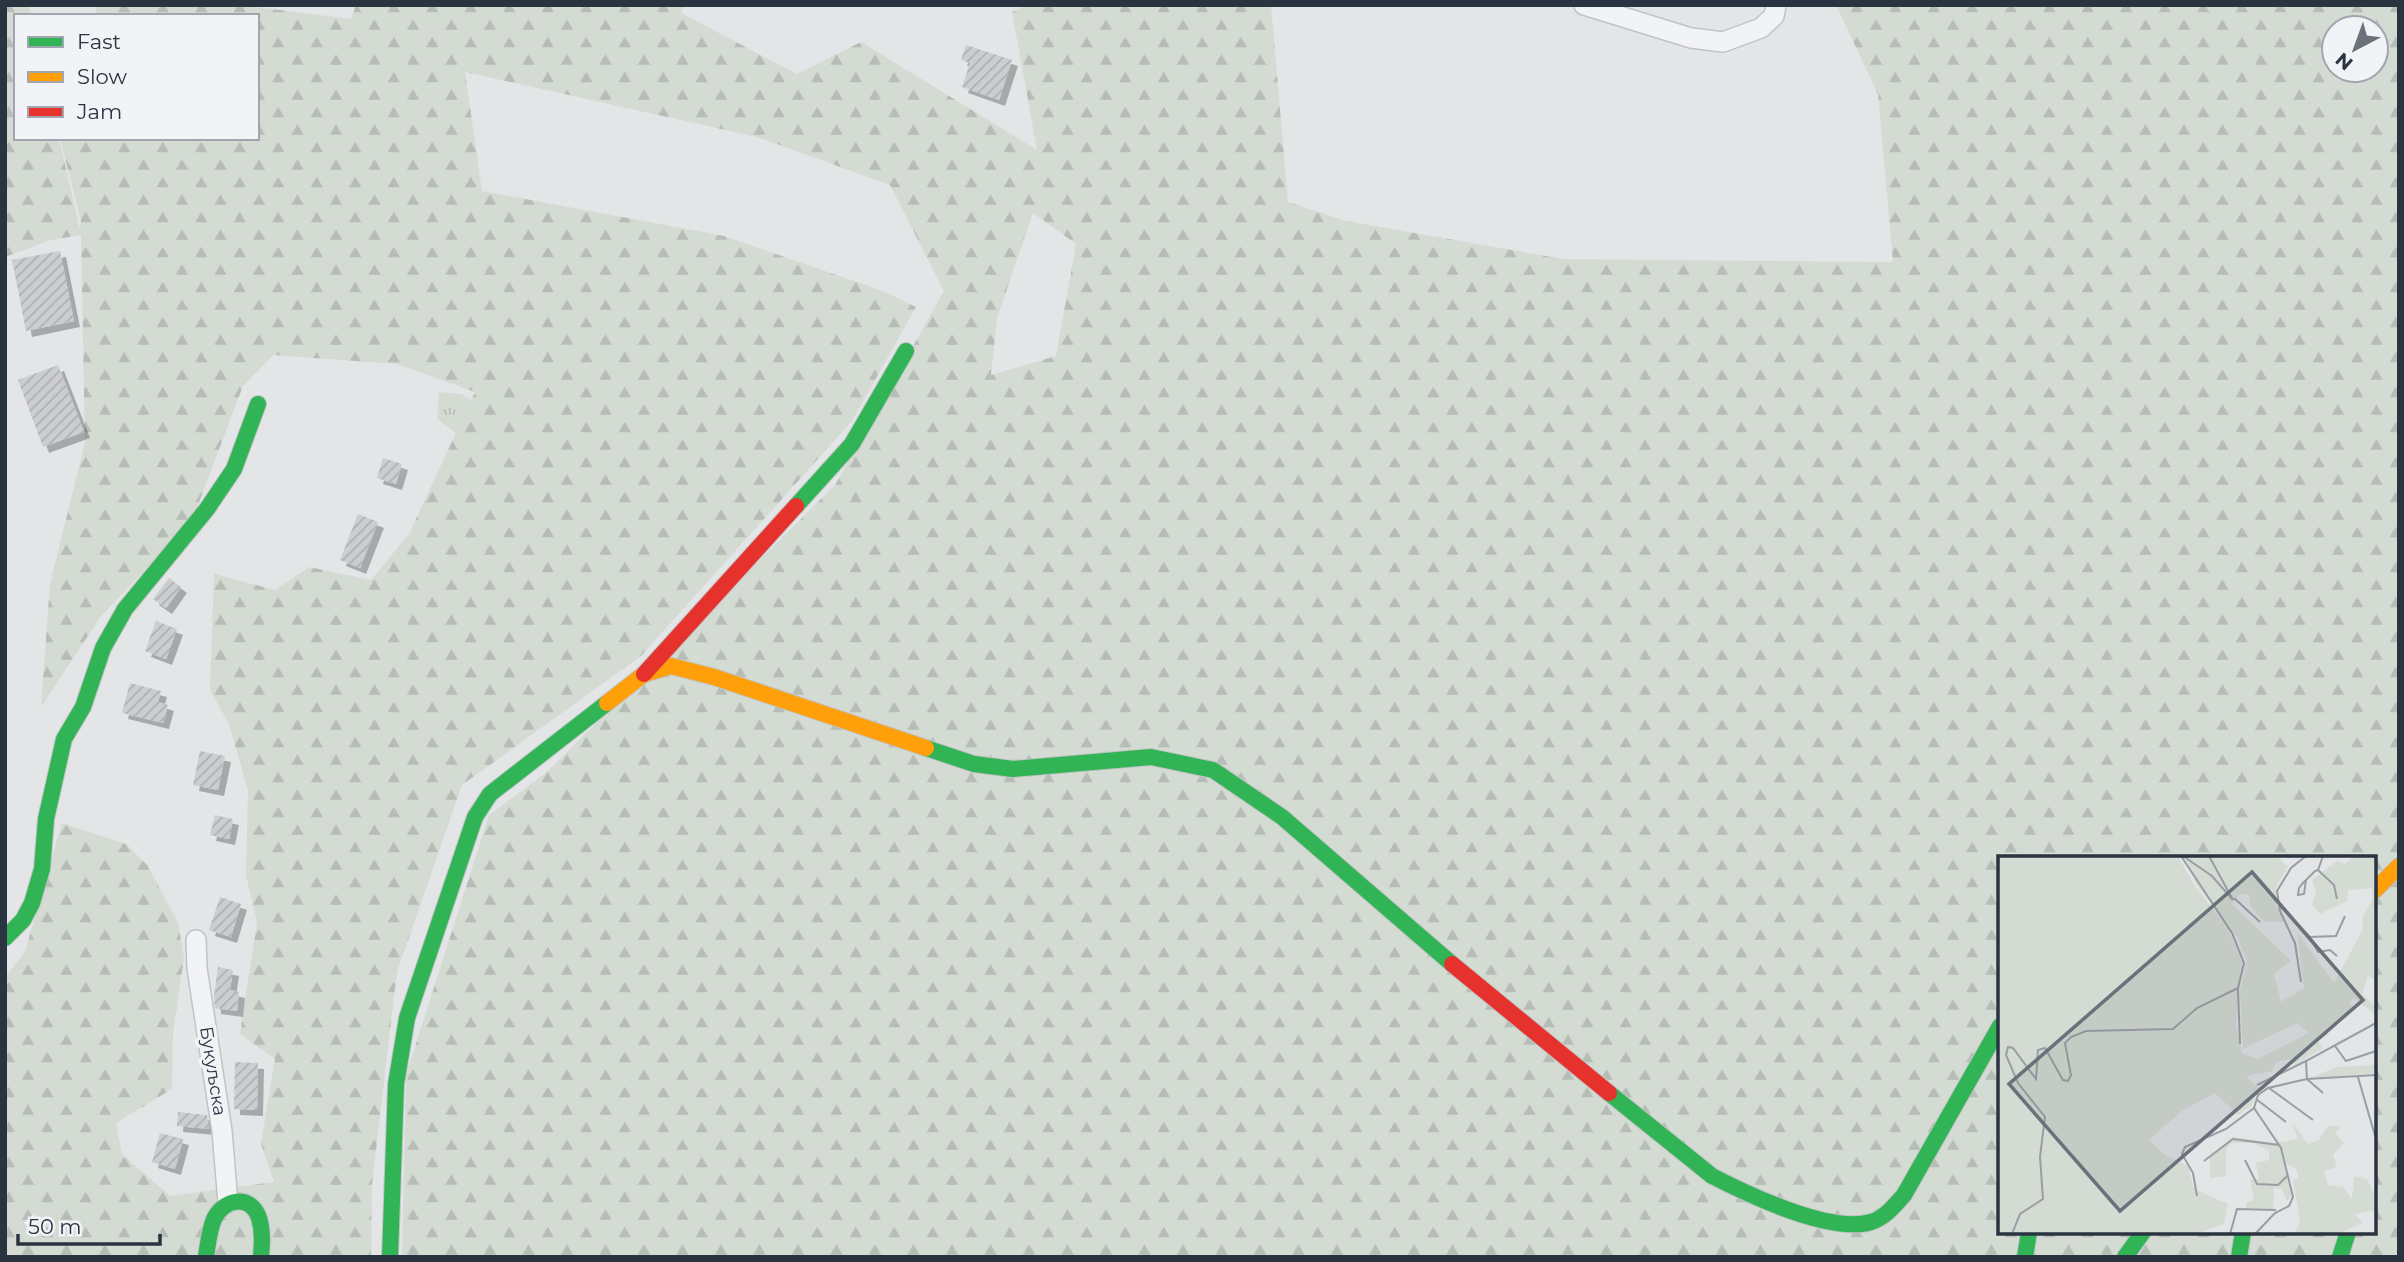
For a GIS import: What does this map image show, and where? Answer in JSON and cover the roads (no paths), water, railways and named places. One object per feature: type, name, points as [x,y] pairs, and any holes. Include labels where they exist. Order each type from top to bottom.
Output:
[{"type":"street","points":[[1584,5],[1691,38],[1723,42],[1761,28],[1774,16],[1776,5]]},
{"type":"street","points":[[390,1257],[396,1084],[407,1018],[475,817],[491,794],[644,674],[852,444],[906,351]]},
{"type":"street","points":[[5,938],[23,920],[32,903],[42,869],[46,819],[64,739],[83,707],[103,648],[125,609],[164,558],[207,509],[234,469],[258,404]]},
{"type":"street","points":[[644,674],[671,666],[714,677],[974,764],[1013,769],[1151,757],[1213,770],[1282,817],[1456,968],[1712,1176],[1736,1190],[1824,1220],[1856,1226],[1870,1223],[1888,1213],[1904,1195],[1998,1030]]},
{"type":"street","points":[[2376,889],[2399,866]]},
{"type":"street","name":"Букуљска","points":[[196,940],[197,968],[222,1130],[228,1203]]},
{"type":"street","points":[[206,1257],[213,1223],[219,1211],[228,1203],[240,1201],[258,1214],[263,1235],[261,1257]]},
{"type":"street","points":[[2025,1257],[2029,1234]]},
{"type":"street","points":[[2125,1257],[2142,1234]]},
{"type":"street","points":[[2239,1257],[2243,1234]]},
{"type":"street","points":[[2340,1257],[2347,1234]]}]
